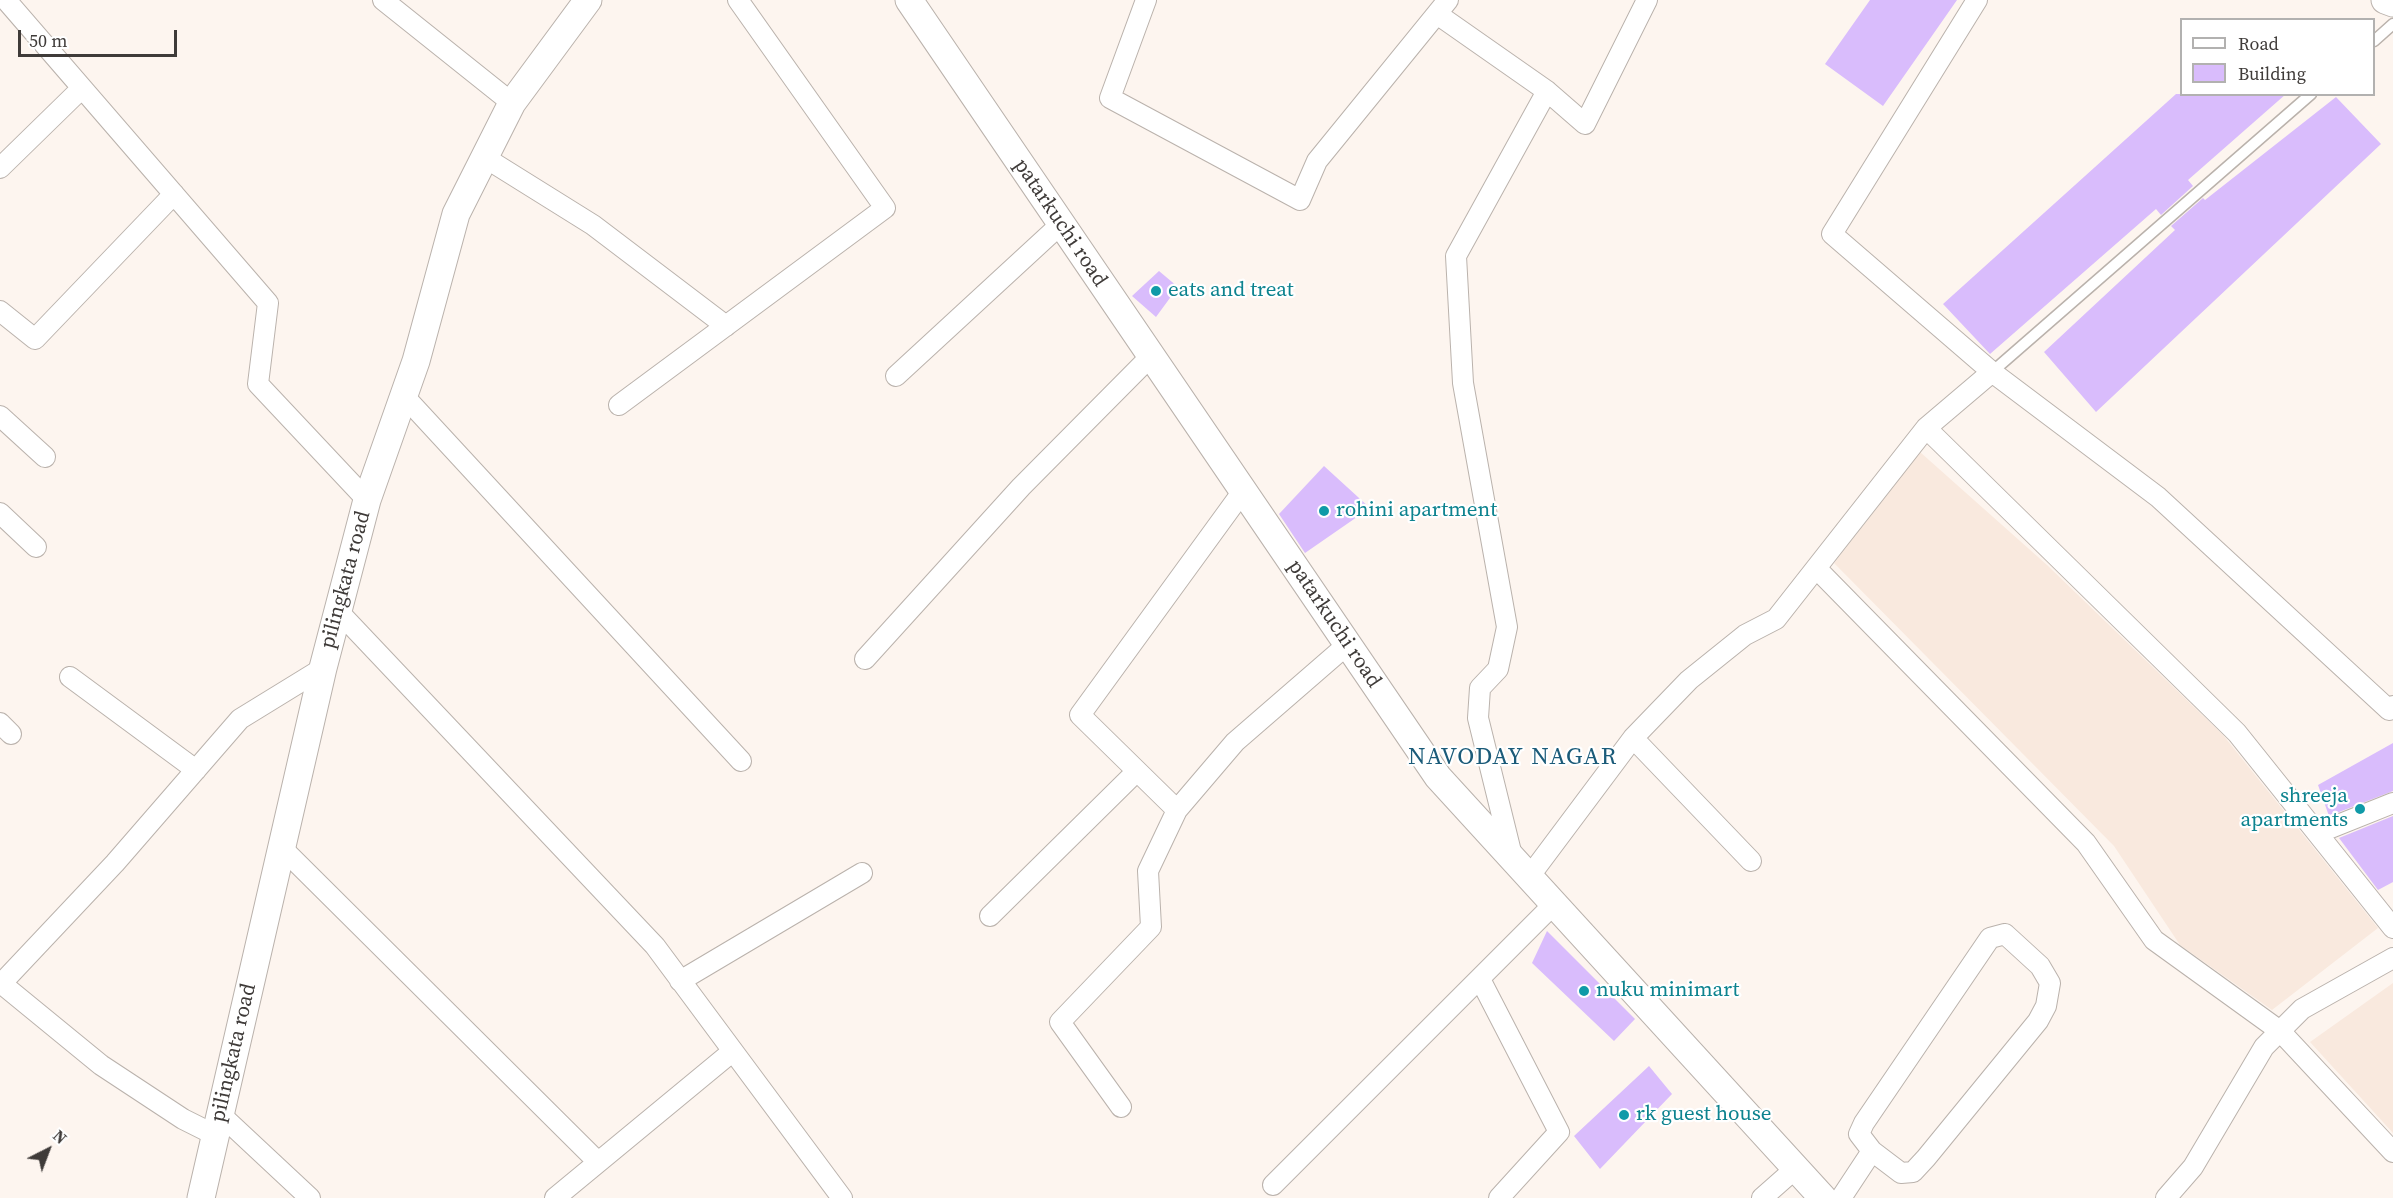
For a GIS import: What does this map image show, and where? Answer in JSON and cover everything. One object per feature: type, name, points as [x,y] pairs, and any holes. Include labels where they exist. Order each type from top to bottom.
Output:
[{"type":"street","points":[[6,0],[268,303],[258,384],[367,500]]},
{"type":"street","points":[[383,0],[512,104]]},
{"type":"street","name":"pilingkata road","points":[[201,1198],[323,668],[367,500],[404,396],[456,214],[512,104],[588,0]]},
{"type":"street","points":[[619,405],[885,208],[738,0]]},
{"type":"street","name":"patarkuchi road","points":[[909,0],[1438,777],[1823,1198]]},
{"type":"street","points":[[1146,0],[1110,98],[1300,200],[1317,161],[1442,7],[1585,124],[1647,0]]},
{"type":"street","points":[[1977,0],[1832,234],[1992,372],[2158,497],[2389,710],[2393,706]]},
{"type":"street","points":[[2385,0],[2393,3]]},
{"type":"street","points":[[0,168],[82,88]]},
{"type":"street","points":[[1521,868],[1478,718],[1480,688],[1498,669],[1507,627],[1463,383],[1456,256],[1547,91]]},
{"type":"street","points":[[484,157],[593,225],[726,326]]},
{"type":"street","points":[[0,311],[35,339],[174,194]]},
{"type":"street","points":[[896,376],[1061,224]]},
{"type":"street","points":[[865,659],[1021,487],[1151,356]]},
{"type":"street","points":[[1521,868],[1633,738],[1689,680],[1745,635],[1776,619],[1926,428],[1992,372]]},
{"type":"street","points":[[404,396],[741,761]]},
{"type":"street","points":[[0,416],[45,458]]},
{"type":"street","points":[[1926,428],[2237,733],[2393,927]]},
{"type":"street","points":[[1177,810],[1080,716],[1243,491]]},
{"type":"street","points":[[0,513],[36,547]]},
{"type":"street","points":[[1816,568],[2086,843],[2154,940],[2280,1031],[2393,1152]]},
{"type":"street","points":[[338,611],[655,946],[843,1198]]},
{"type":"street","points":[[1122,1107],[1060,1022],[1151,927],[1148,871],[1177,810],[1235,742],[1348,644]]},
{"type":"street","points":[[310,1198],[218,1124],[183,1119],[101,1065],[1,984],[115,863],[240,719],[323,668]]},
{"type":"street","points":[[70,677],[196,770]]},
{"type":"street","points":[[1633,738],[1751,861]]},
{"type":"street","points":[[990,916],[1137,771]]},
{"type":"street","points":[[2318,833],[2393,803]]},
{"type":"street","points":[[282,848],[598,1162]]},
{"type":"street","points":[[680,981],[862,873]]},
{"type":"street","points":[[1272,1185],[1554,904]]},
{"type":"street","points":[[2005,934],[2040,966],[2050,983],[2046,1006],[2038,1021],[1913,1172],[1900,1173],[1872,1151],[1859,1134],[1864,1123],[1990,938],[2005,934]]},
{"type":"street","points":[[2166,1198],[2193,1167],[2264,1047],[2302,1009],[2393,958]]},
{"type":"street","points":[[1480,979],[1559,1132],[1499,1198]]},
{"type":"street","points":[[555,1198],[733,1051]]},
{"type":"street","points":[[1841,1198],[1872,1151]]},
{"type":"street","points":[[1762,1198],[1796,1168]]},
{"type":"lane","points":[[2375,38],[2393,24]]},
{"type":"lane","points":[[1992,372],[2309,96]]},
{"type":"shaded area","points":[[1920,452],[2047,565],[2223,735],[2378,928],[2272,1010],[2180,945],[2114,846],[1834,563]]},
{"type":"shaded area","points":[[2393,983],[2393,1133],[2310,1042]]},
{"type":"building","points":[[1870,0],[1957,0],[1883,106],[1825,64]]},
{"type":"building","points":[[2176,94],[2180,96],[2284,96],[2188,180],[2193,186],[2161,215],[2156,209],[1990,354],[1943,304]]},
{"type":"building","points":[[2336,97],[2381,144],[2096,412],[2044,352],[2175,230],[2171,226],[2203,198],[2205,200]]},
{"type":"building","name":"eats and treat","points":[[1159,271],[1178,287],[1156,317],[1132,296]]},
{"type":"building","name":"rohini apartment","points":[[1324,466],[1370,508],[1305,553],[1279,514]]},
{"type":"building","points":[[2393,743],[2393,791],[2329,816],[2318,785]]},
{"type":"building","points":[[2393,816],[2393,882],[2378,890],[2339,838]]},
{"type":"building","name":"nuku minimart","points":[[1547,931],[1635,1019],[1614,1041],[1532,963]]},
{"type":"building","name":"rk guest house","points":[[1649,1066],[1672,1094],[1600,1169],[1574,1136]]},
{"type":"place","name":"eats and treat","points":[[1156,291]]},
{"type":"place","name":"rohini apartment","points":[[1324,511]]},
{"type":"place","name":"shreeja apartments","points":[[2360,809]]},
{"type":"place","name":"nuku minimart","points":[[1584,991]]},
{"type":"place","name":"rk guest house","points":[[1624,1115]]},
{"type":"district","name":"NAVODAY NAGAR","points":[[1513,758]]}]
